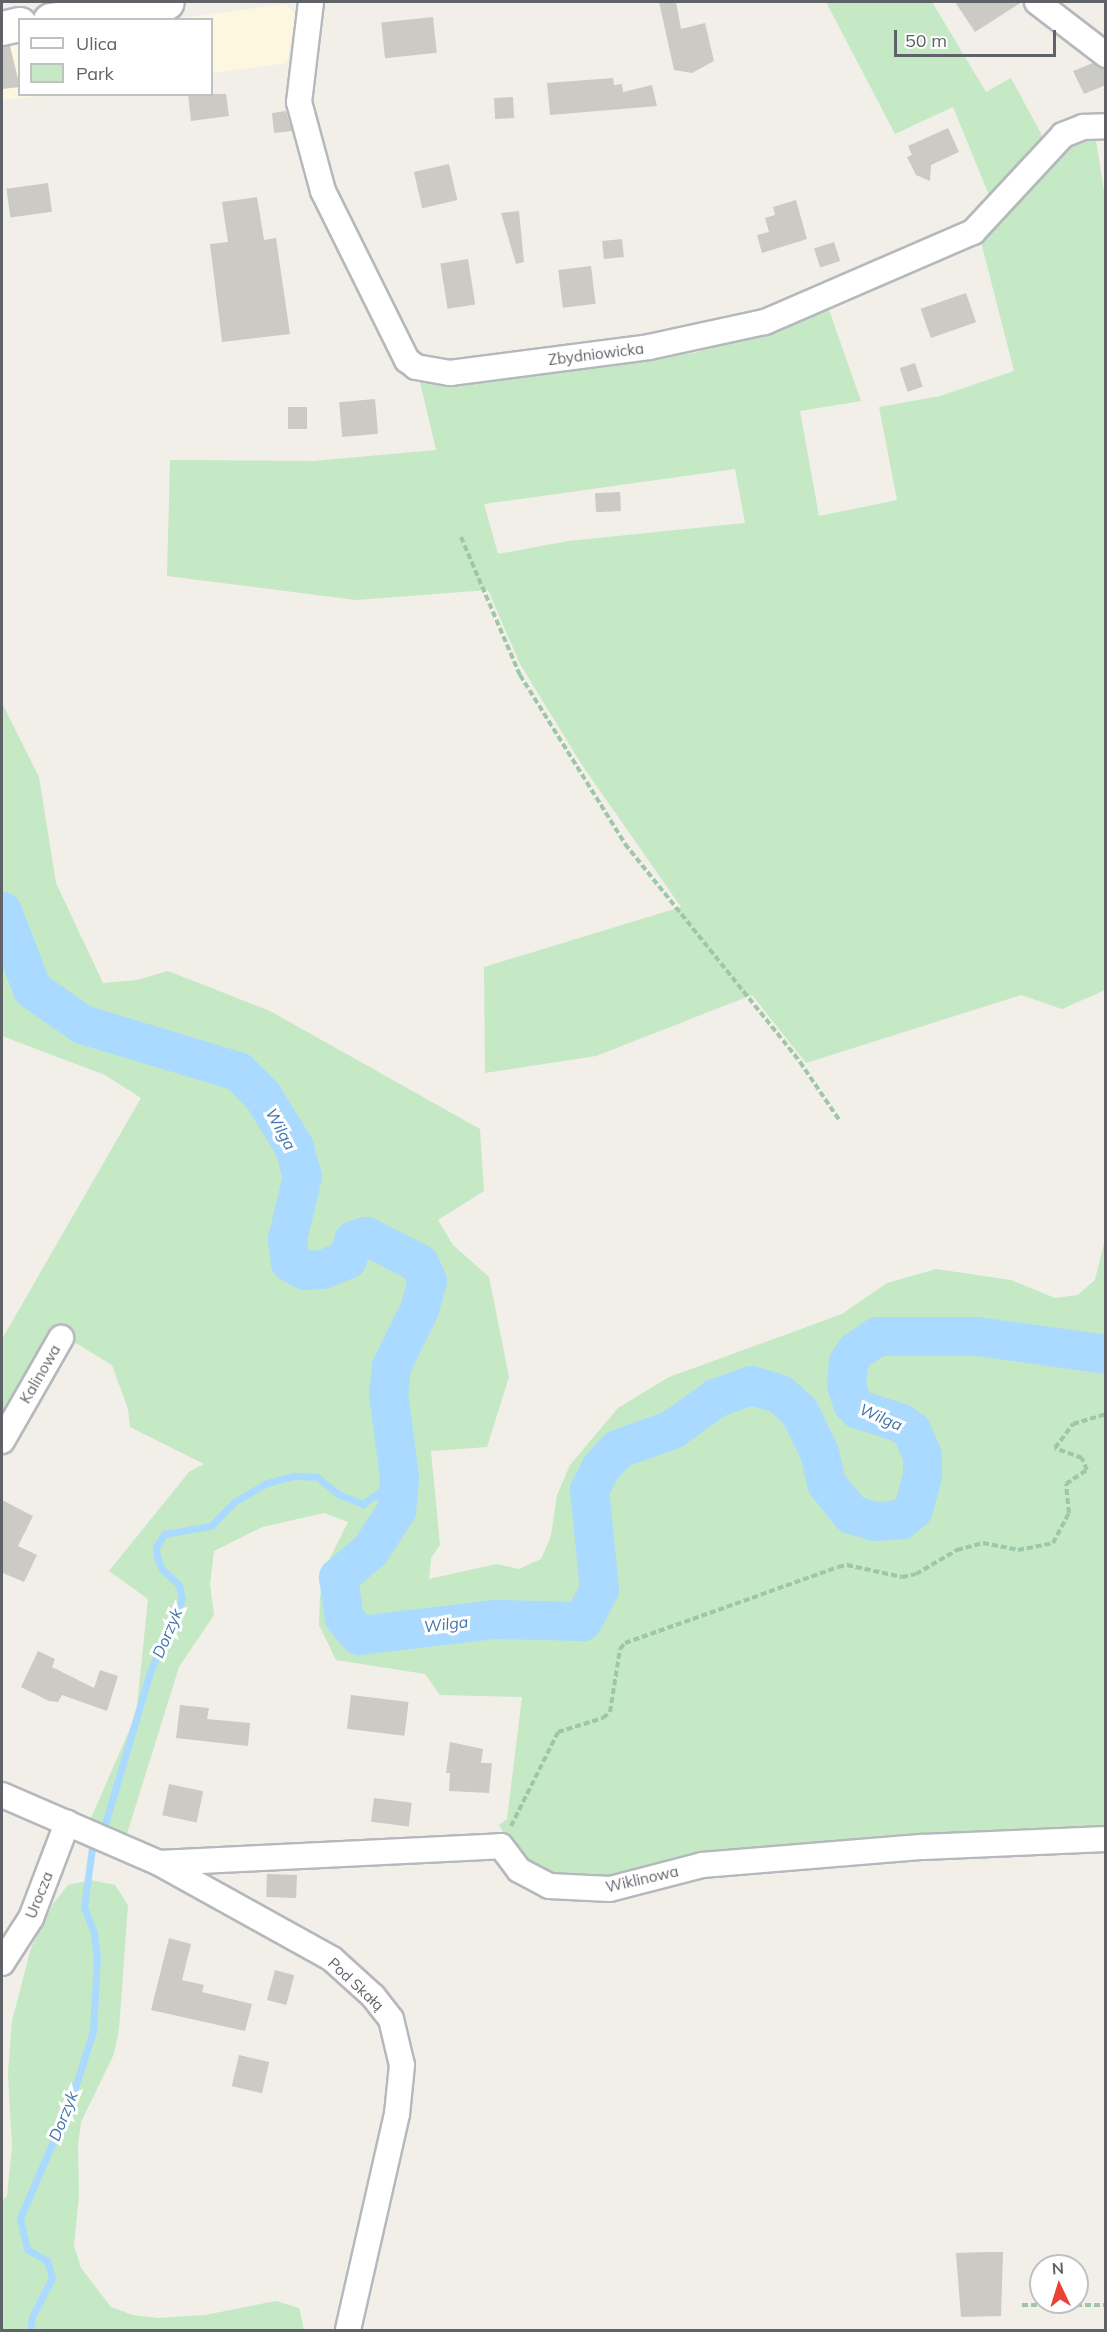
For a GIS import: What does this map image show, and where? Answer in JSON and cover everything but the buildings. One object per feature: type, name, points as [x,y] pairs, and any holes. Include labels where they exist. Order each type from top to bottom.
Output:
[{"type":"street","points":[[63,18],[167,2]]},
{"type":"street","name":"Zbydniowicka","points":[[311,2],[299,102],[323,191],[407,360],[416,367],[450,373],[649,347],[765,322],[972,232],[1063,135],[1083,127],[1106,126]]},
{"type":"street","points":[[1037,2],[1106,55]]},
{"type":"street","points":[[2,28],[18,24]]},
{"type":"street","name":"Kalinowa","points":[[2,1441],[61,1338]]},
{"type":"street","name":"Pod Skałą","points":[[2,1795],[159,1863],[332,1959],[373,1996],[391,2019],[402,2064],[397,2114],[348,2331]]},
{"type":"street","name":"Urocza","points":[[2,1963],[31,1918],[67,1823]]},
{"type":"street","name":"Wiklinowa","points":[[501,1846],[519,1870],[549,1887],[610,1890],[702,1865],[923,1847],[1106,1839]]},
{"type":"street","points":[[159,1863],[501,1846]]},
{"type":"path","points":[[461,537],[520,675],[625,844],[800,1062],[840,1121]]},
{"type":"path","points":[[501,1846],[558,1732],[603,1718],[610,1712],[620,1649],[625,1643],[838,1567],[847,1565],[902,1577],[916,1574],[957,1550],[983,1543],[1018,1550],[1053,1543],[1069,1513],[1066,1484],[1087,1470],[1082,1458],[1055,1448],[1073,1424],[1106,1414]]},
{"type":"path","points":[[1022,2306],[1106,2306]]},
{"type":"shaded area","points":[[286,4],[296,15],[287,63],[213,73],[213,18],[181,18]]},
{"type":"shaded area","points":[[18,44],[18,96],[40,96],[2,100],[2,48]]},
{"type":"green space","points":[[826,2],[932,2],[986,92],[1011,78],[1044,139],[993,205],[953,107],[895,134]]},
{"type":"green space","points":[[1095,134],[1106,204],[1105,990],[1062,1009],[1021,995],[806,1063],[752,995],[596,1056],[485,1073],[484,967],[681,907],[582,765],[520,664],[488,590],[356,600],[167,576],[170,460],[313,461],[436,450],[419,378],[694,353],[828,307],[861,401],[800,411],[819,516],[897,500],[879,407],[940,396],[1014,371],[981,242],[1026,194],[1057,148]],"holes":[[[735,469],[745,523],[568,541],[498,554],[484,504]]]},
{"type":"green space","points":[[2,703],[39,777],[56,883],[103,983],[137,980],[168,971],[270,1011],[480,1129],[484,1191],[438,1220],[453,1245],[489,1277],[509,1377],[487,1447],[431,1451],[440,1545],[431,1558],[429,1579],[497,1564],[519,1569],[541,1559],[551,1536],[557,1495],[570,1465],[618,1408],[669,1377],[842,1314],[887,1283],[936,1269],[1011,1280],[1055,1298],[1078,1295],[1095,1280],[1105,1239],[1105,1829],[604,1881],[544,1875],[520,1862],[499,1825],[507,1819],[522,1697],[440,1695],[425,1674],[336,1660],[319,1625],[320,1597],[326,1566],[348,1522],[324,1513],[262,1527],[214,1551],[210,1584],[214,1615],[179,1667],[126,1837],[91,1818],[136,1715],[148,1599],[109,1571],[189,1472],[204,1464],[130,1427],[128,1409],[112,1365],[59,1333],[2,1433],[2,1339],[141,1098],[105,1075],[2,1036]]},
{"type":"green space","points":[[91,1880],[115,1885],[128,1905],[119,2029],[114,2054],[81,2122],[78,2145],[79,2195],[74,2245],[81,2268],[111,2307],[133,2315],[158,2318],[205,2315],[276,2301],[299,2308],[304,2330],[2,2330],[2,2201],[7,2196],[12,2147],[8,2073],[12,2021],[31,1948],[53,1904],[68,1885]]},
{"type":"waterway","name":"Wilga","points":[[2,911],[32,989],[82,1024],[238,1071],[262,1095],[294,1147],[302,1176],[287,1239],[290,1262],[305,1270],[322,1269],[347,1259],[353,1240],[366,1236],[419,1263],[427,1281],[419,1309],[391,1366],[388,1393],[399,1477],[396,1510],[370,1550],[338,1577],[344,1618],[359,1635],[493,1619],[582,1621],[599,1589],[589,1489],[600,1468],[617,1449],[672,1429],[715,1398],[751,1385],[780,1394],[799,1411],[819,1452],[826,1483],[851,1514],[875,1521],[901,1519],[913,1509],[922,1475],[922,1455],[911,1430],[899,1422],[858,1409],[852,1403],[846,1384],[848,1362],[855,1351],[877,1336],[977,1336],[1106,1354]]},
{"type":"waterway","name":"Dorzyk","points":[[105,1824],[150,1672],[182,1599],[179,1585],[162,1569],[157,1557],[156,1547],[164,1534],[211,1526],[234,1502],[267,1483],[293,1476],[317,1477],[338,1494],[363,1504],[399,1477]]},
{"type":"waterway","name":"Dorzyk","points":[[30,2330],[32,2317],[52,2278],[47,2261],[27,2249],[20,2218],[71,2100],[93,2031],[97,1958],[94,1933],[84,1907],[92,1848]]}]
